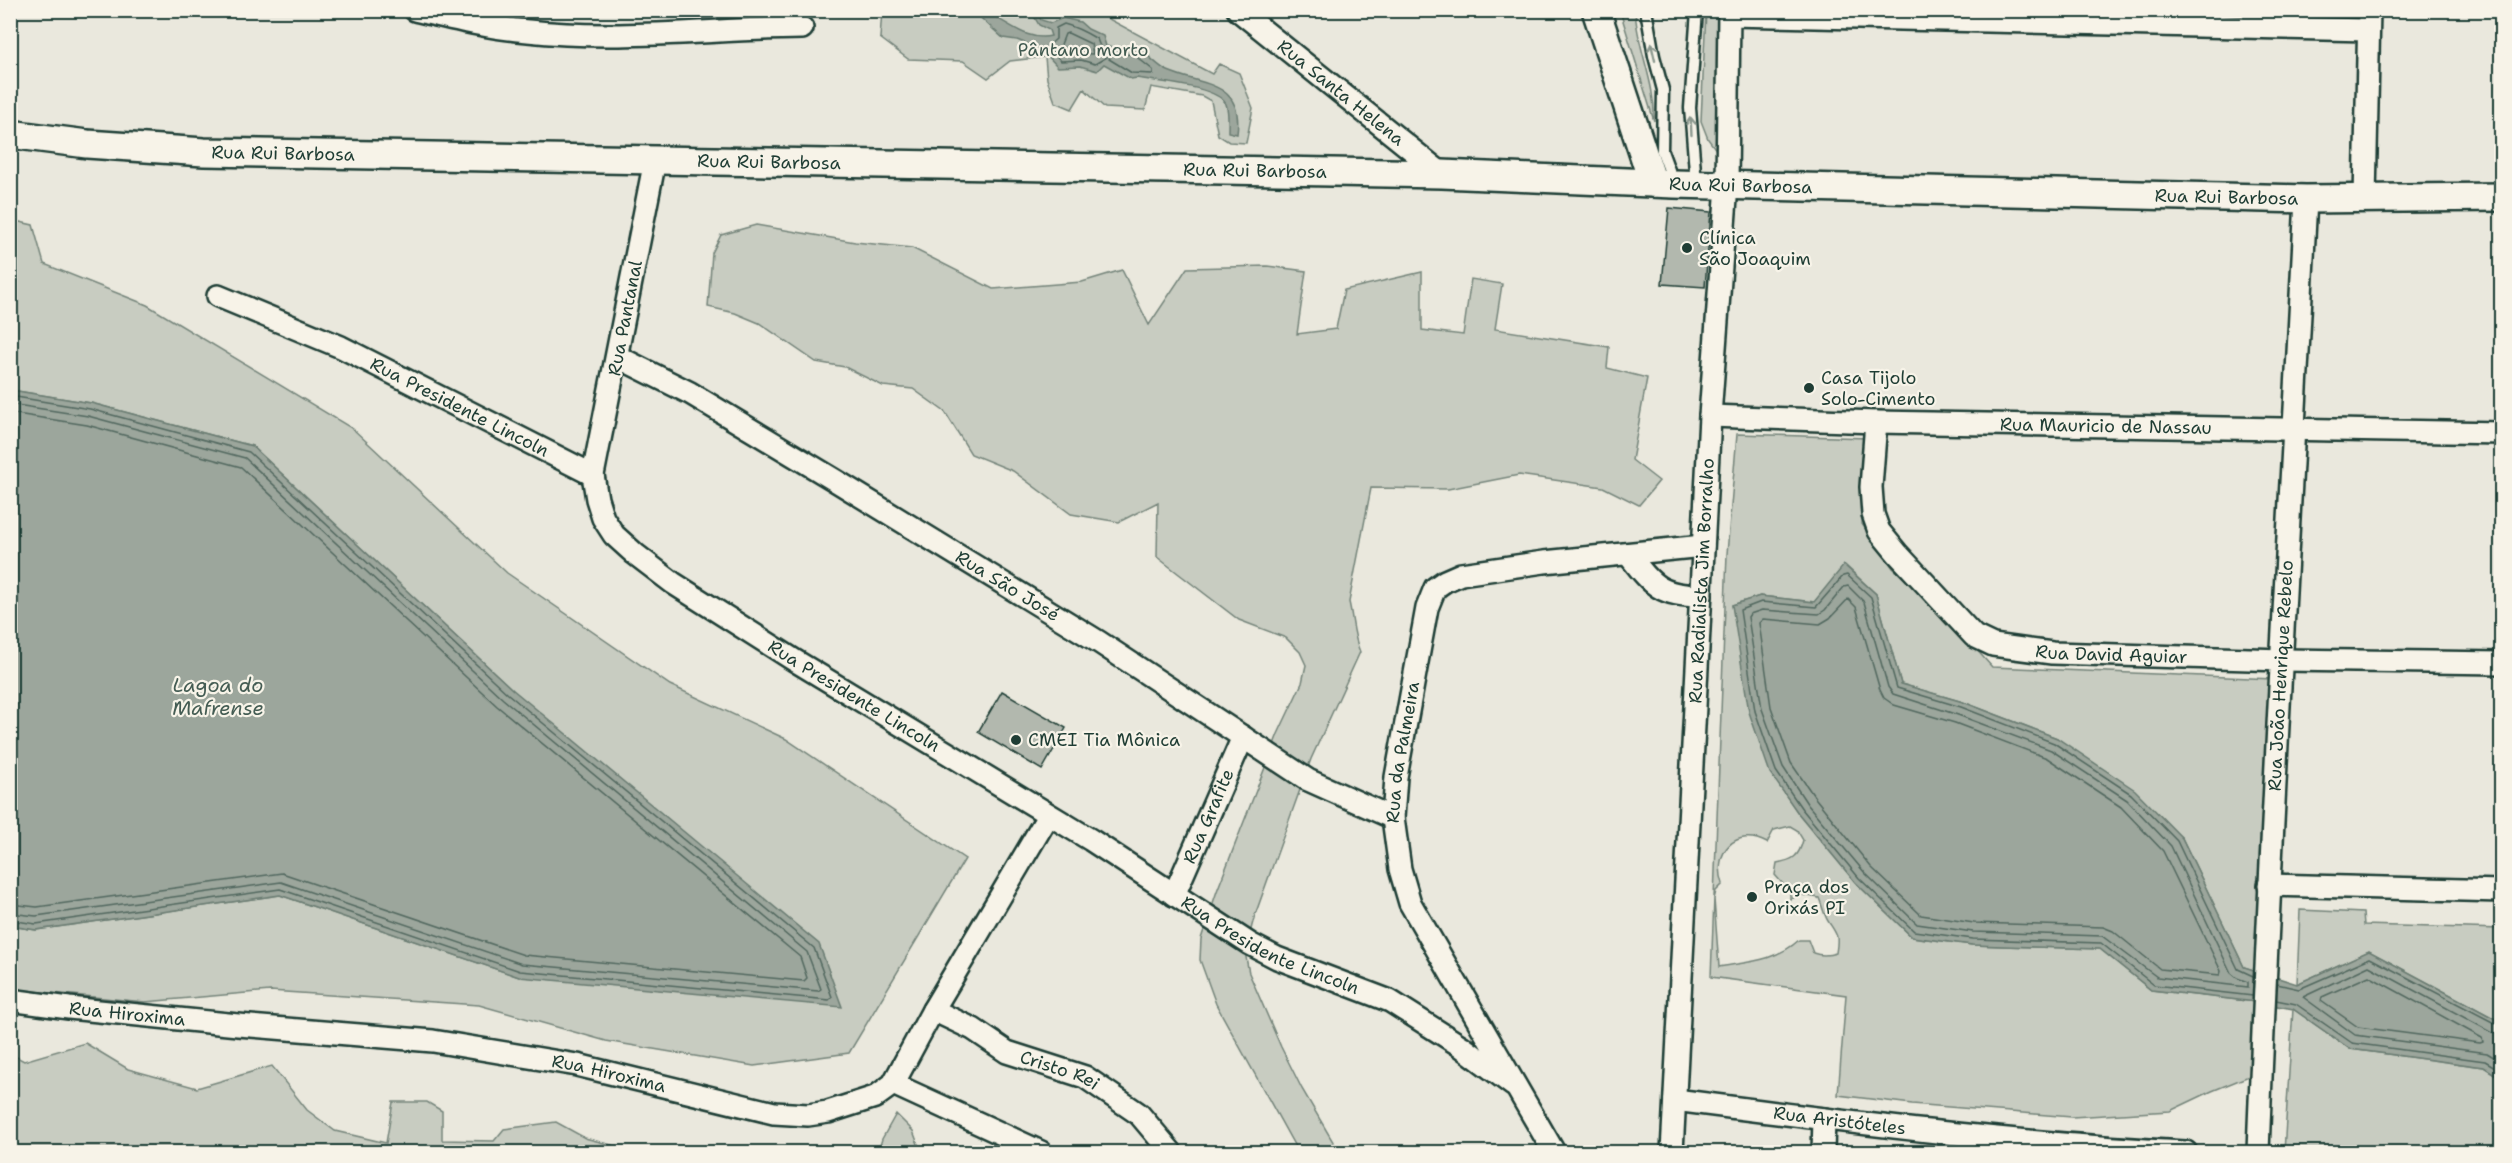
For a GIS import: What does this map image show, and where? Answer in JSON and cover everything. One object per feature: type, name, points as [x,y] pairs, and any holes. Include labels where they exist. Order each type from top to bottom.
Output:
[{"type":"street","points":[[415,10],[490,26],[556,33],[630,34],[802,28]]},
{"type":"street","name":"Rua Santa Helena","points":[[1238,10],[1442,174]]},
{"type":"street","points":[[1596,10],[1650,147],[1674,184]]},
{"type":"street","points":[[1729,13],[2369,20],[2365,199]]},
{"type":"street","name":"Rua Radialista Jim Borralho","points":[[1672,1152],[1710,416],[1727,185],[1729,13]]},
{"type":"street","name":"Rua Rui Barbosa","points":[[10,134],[87,144],[204,152],[1442,174],[1674,184],[2306,199],[2502,197]]},
{"type":"street","name":"Rua Pantanal","points":[[593,475],[655,160]]},
{"type":"street","name":"Rua João Henrique Rebelo","points":[[2258,1152],[2269,885],[2283,660],[2306,199]]},
{"type":"street","name":"Rua Presidente Lincoln","points":[[218,296],[340,346],[593,475],[603,518],[614,535],[664,576],[794,660],[1090,840],[1250,944],[1277,958],[1390,1001],[1461,1046],[1513,1085]]},
{"type":"street","name":"Rua São José","points":[[618,357],[690,393],[1099,642],[1308,780],[1393,818]]},
{"type":"street","name":"Rua Mauricio de Nassau","points":[[1710,416],[1876,422],[2502,433]]},
{"type":"street","name":"Rua David Aguiar","points":[[1876,422],[1871,487],[1873,514],[1879,531],[1897,554],[1974,636],[1993,645],[2052,653],[2283,660],[2502,663]]},
{"type":"street","name":"Rua da Palmeira","points":[[1554,1152],[1513,1085],[1410,903],[1400,869],[1393,818],[1396,777],[1427,608],[1435,588],[1461,574],[1492,568],[1703,546]]},
{"type":"street","points":[[1628,555],[1645,576],[1660,589],[1676,596],[1701,596]]},
{"type":"street","name":"Rua Grafite","points":[[1174,895],[1243,737]]},
{"type":"street","points":[[1041,1152],[893,1084],[933,1010],[1048,816]]},
{"type":"street","points":[[2269,885],[2502,891]]},
{"type":"street","name":"Rua Hiroxima","points":[[10,999],[69,1008],[238,1025],[433,1041],[577,1065],[774,1113],[828,1112],[875,1097],[893,1084]]},
{"type":"street","name":"Cristo Rei","points":[[933,1010],[973,1029],[1007,1052],[1085,1077],[1139,1114],[1171,1152]]},
{"type":"street","name":"Rua Aristóteles","points":[[1675,1100],[1824,1119],[2130,1151],[2186,1152]]},
{"type":"street","points":[[1822,1152],[1824,1119]]},
{"type":"lane","points":[[1646,10],[1654,56],[1664,90],[1650,147]]},
{"type":"lane","points":[[1674,184],[1690,108],[1696,10]]},
{"type":"green space","name":"Pântano morto","points":[[882,11],[1094,11],[1212,74],[1219,64],[1239,73],[1253,108],[1246,143],[1229,142],[1218,135],[1211,101],[1202,96],[1151,87],[1145,110],[1105,108],[1084,89],[1072,109],[1055,102],[1047,79],[1045,57],[1010,61],[988,78],[963,61],[908,59],[880,38]]},
{"type":"green space","points":[[1620,11],[1635,11],[1636,25],[1652,93],[1654,121]]},
{"type":"green space","points":[[1706,11],[1728,11],[1725,162],[1708,139],[1701,121]]},
{"type":"green space","points":[[11,220],[33,225],[44,264],[147,305],[353,429],[507,573],[670,685],[786,739],[965,859],[849,1053],[754,1066],[606,1041],[479,1005],[270,991],[145,1002],[11,989],[11,926],[36,930],[280,895],[519,977],[512,689],[252,446],[91,403],[11,390]]},
{"type":"green space","points":[[756,225],[855,242],[912,248],[993,289],[1082,282],[1122,270],[1149,325],[1187,268],[1267,266],[1306,271],[1297,334],[1336,329],[1344,290],[1422,272],[1422,330],[1463,335],[1471,279],[1502,284],[1495,329],[1609,347],[1607,368],[1647,378],[1632,460],[1659,481],[1639,505],[1603,487],[1519,475],[1448,489],[1371,488],[1349,602],[1360,652],[1311,759],[1254,918],[1245,952],[1249,973],[1281,1047],[1302,1089],[1339,1152],[1298,1152],[1216,1004],[1200,960],[1201,939],[1217,891],[1278,734],[1302,683],[1306,665],[1300,652],[1286,638],[1239,620],[1157,557],[1158,502],[1119,522],[1071,514],[1013,471],[971,454],[945,412],[913,389],[883,386],[845,367],[816,362],[759,323],[735,313],[708,307],[712,253],[721,235]]},
{"type":"green space","points":[[1737,434],[1867,438],[1862,524],[1893,568],[1958,629],[1992,667],[2273,679],[2260,972],[2244,967],[2182,838],[2057,738],[1963,702],[1901,684],[1876,594],[1845,565],[1815,602],[1760,596],[1732,605],[1771,773],[1798,813],[1855,882],[1912,937],[1972,945],[2100,949],[2151,990],[2256,1002],[2254,1074],[2170,1111],[2072,1117],[1912,1104],[1838,1095],[1846,995],[1711,977],[1727,554]],"holes":[[[1790,826],[1797,830],[1803,840],[1800,850],[1791,859],[1777,863],[1775,875],[1790,892],[1790,899],[1803,895],[1819,898],[1837,936],[1836,953],[1830,955],[1813,953],[1808,940],[1799,940],[1771,956],[1719,967],[1714,899],[1716,891],[1723,884],[1720,872],[1724,852],[1737,840],[1756,839],[1767,843],[1774,830]]]},
{"type":"green space","points":[[2300,910],[2363,913],[2364,925],[2501,929],[2499,1010],[2501,1011],[2501,1022],[2369,951],[2297,984]]},
{"type":"green space","points":[[2293,1009],[2350,1049],[2484,1067],[2501,1078],[2501,1152],[2284,1152]]},
{"type":"green space","points":[[85,1043],[128,1069],[197,1088],[272,1066],[307,1110],[335,1131],[386,1143],[393,1102],[427,1102],[442,1111],[442,1140],[494,1141],[504,1129],[556,1122],[585,1138],[638,1152],[11,1152],[11,1054],[24,1061]]},
{"type":"green space","points":[[896,1114],[913,1131],[921,1152],[878,1152],[882,1139]]},
{"type":"water","points":[[973,11],[992,15],[1029,35],[1051,36],[1049,30],[1039,25],[1031,11],[1037,11],[1041,20],[1051,23],[1063,18],[1080,22],[1088,29],[1103,36],[1106,46],[1138,49],[1168,71],[1207,83],[1227,94],[1234,103],[1237,134],[1228,132],[1226,104],[1211,93],[1172,83],[1131,79],[1104,64],[1097,71],[1080,66],[1058,67],[1042,50],[1017,40],[1003,38]]},
{"type":"water","name":"Lagoa do Mafrense","points":[[11,390],[91,403],[252,446],[512,689],[819,944],[842,1007],[519,977],[280,895],[36,930],[11,926]]},
{"type":"water","points":[[1844,565],[1876,594],[1901,684],[1963,702],[2057,738],[2135,790],[2182,838],[2244,967],[2297,984],[2369,951],[2501,1022],[2501,1078],[2484,1067],[2350,1049],[2293,1009],[2256,1002],[2151,990],[2100,949],[1972,945],[1912,937],[1855,882],[1798,813],[1770,773],[1749,712],[1732,605],[1760,596],[1814,602]]},
{"type":"building","name":"Clínica São Joaquim","points":[[1669,208],[1711,212],[1705,287],[1662,284]]},
{"type":"building","name":"CMEI Tia Mônica","points":[[1002,691],[1066,728],[1042,770],[978,732]]},
{"type":"place","name":"Clínica São Joaquim","points":[[1687,248]]},
{"type":"place","name":"Casa Tijolo Solo-Cimento","points":[[1809,388]]},
{"type":"place","name":"CMEI Tia Mônica","points":[[1016,740]]},
{"type":"place","name":"Praça dos Orixás PI","points":[[1752,897]]}]
